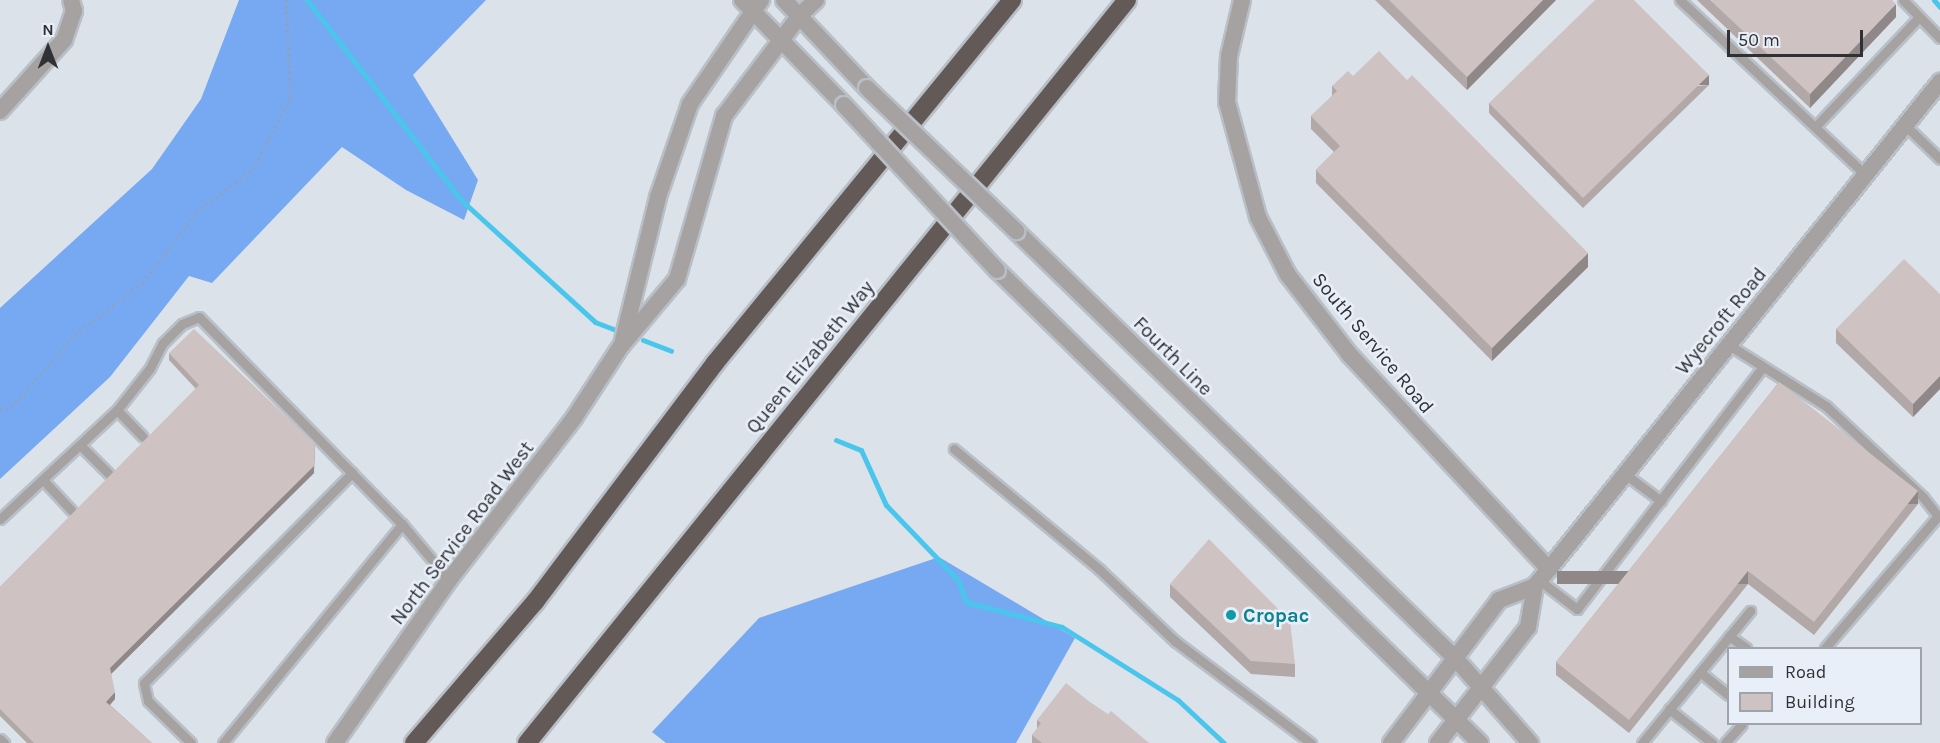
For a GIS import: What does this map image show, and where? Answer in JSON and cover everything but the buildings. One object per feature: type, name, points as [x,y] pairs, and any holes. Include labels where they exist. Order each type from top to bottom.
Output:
[{"type":"highway","points":[[414,743],[535,602],[715,363],[1012,0]]},
{"type":"highway","name":"Queen Elizabeth Way","points":[[527,743],[1127,0]]},
{"type":"highway","points":[[544,743],[571,690]]},
{"type":"street","points":[[0,111],[64,40],[74,11],[71,0]]},
{"type":"street","name":"Fourth Line","points":[[784,0],[867,88],[1456,659],[1530,743]]},
{"type":"street","name":"North Service Road West","points":[[334,743],[449,580],[574,418],[621,346],[677,279],[724,116],[780,39],[816,0]]},
{"type":"street","name":"South Service Road","points":[[1242,0],[1228,56],[1227,102],[1258,217],[1288,275],[1349,354],[1541,578]]},
{"type":"street","points":[[752,4],[780,39],[997,270],[1480,743]]},
{"type":"street","name":"North Service Road West","points":[[621,346],[658,197],[690,104],[752,4]]},
{"type":"street","name":"Wyecroft Road","points":[[1438,743],[1528,627],[1541,578],[1939,86]]},
{"type":"street","points":[[1391,743],[1499,600],[1541,578]]},
{"type":"lane","points":[[1680,0],[1866,175]]},
{"type":"lane","points":[[1903,0],[1940,38]]},
{"type":"lane","points":[[1815,127],[1919,17]]},
{"type":"lane","points":[[1906,126],[1940,159]]},
{"type":"lane","points":[[0,519],[44,482],[117,410],[150,368],[163,343],[182,324],[199,317],[402,524],[449,580]]},
{"type":"lane","points":[[1729,345],[1761,369],[1794,384],[1826,406],[1923,497],[1938,516],[1826,647]]},
{"type":"lane","points":[[1541,578],[1577,609],[1761,369]]},
{"type":"lane","points":[[117,410],[143,437]]},
{"type":"lane","points":[[80,445],[108,473]]},
{"type":"lane","points":[[954,449],[1099,569],[1175,641],[1311,743]]},
{"type":"lane","points":[[191,743],[148,701],[144,683],[352,473]]},
{"type":"lane","points":[[1625,474],[1661,501]]},
{"type":"lane","points":[[44,482],[71,510]]},
{"type":"lane","points":[[223,743],[402,524]]},
{"type":"lane","points":[[1642,743],[1750,611]]},
{"type":"lane","points":[[1729,636],[1745,647]]},
{"type":"lane","points":[[1700,672],[1727,694]]},
{"type":"lane","points":[[1669,710],[1712,743]]},
{"type":"lane","points":[[1725,743],[1740,725]]},
{"type":"lane","points":[[0,740],[4,743]]},
{"type":"path","points":[[0,409],[12,406],[75,335],[143,282],[197,212],[253,169],[291,97],[286,0]]},
{"type":"shaded area","points":[[239,0],[486,0],[413,75],[478,180],[464,220],[406,190],[342,147],[212,283],[189,276],[110,377],[0,479],[0,308],[152,169],[201,99]]},
{"type":"shaded area","points":[[939,557],[1075,638],[1016,743],[666,743],[652,732],[759,618]]},
{"type":"waterway","points":[[307,0],[460,199],[595,322],[623,333]]},
{"type":"waterway","points":[[1934,0],[1940,7]]},
{"type":"waterway","points":[[643,340],[671,351]]},
{"type":"waterway","points":[[836,440],[861,450],[886,505],[958,580],[966,602],[1062,627],[1178,700],[1224,743]]},
{"type":"place","name":"Cropac","points":[[1231,615]]}]
